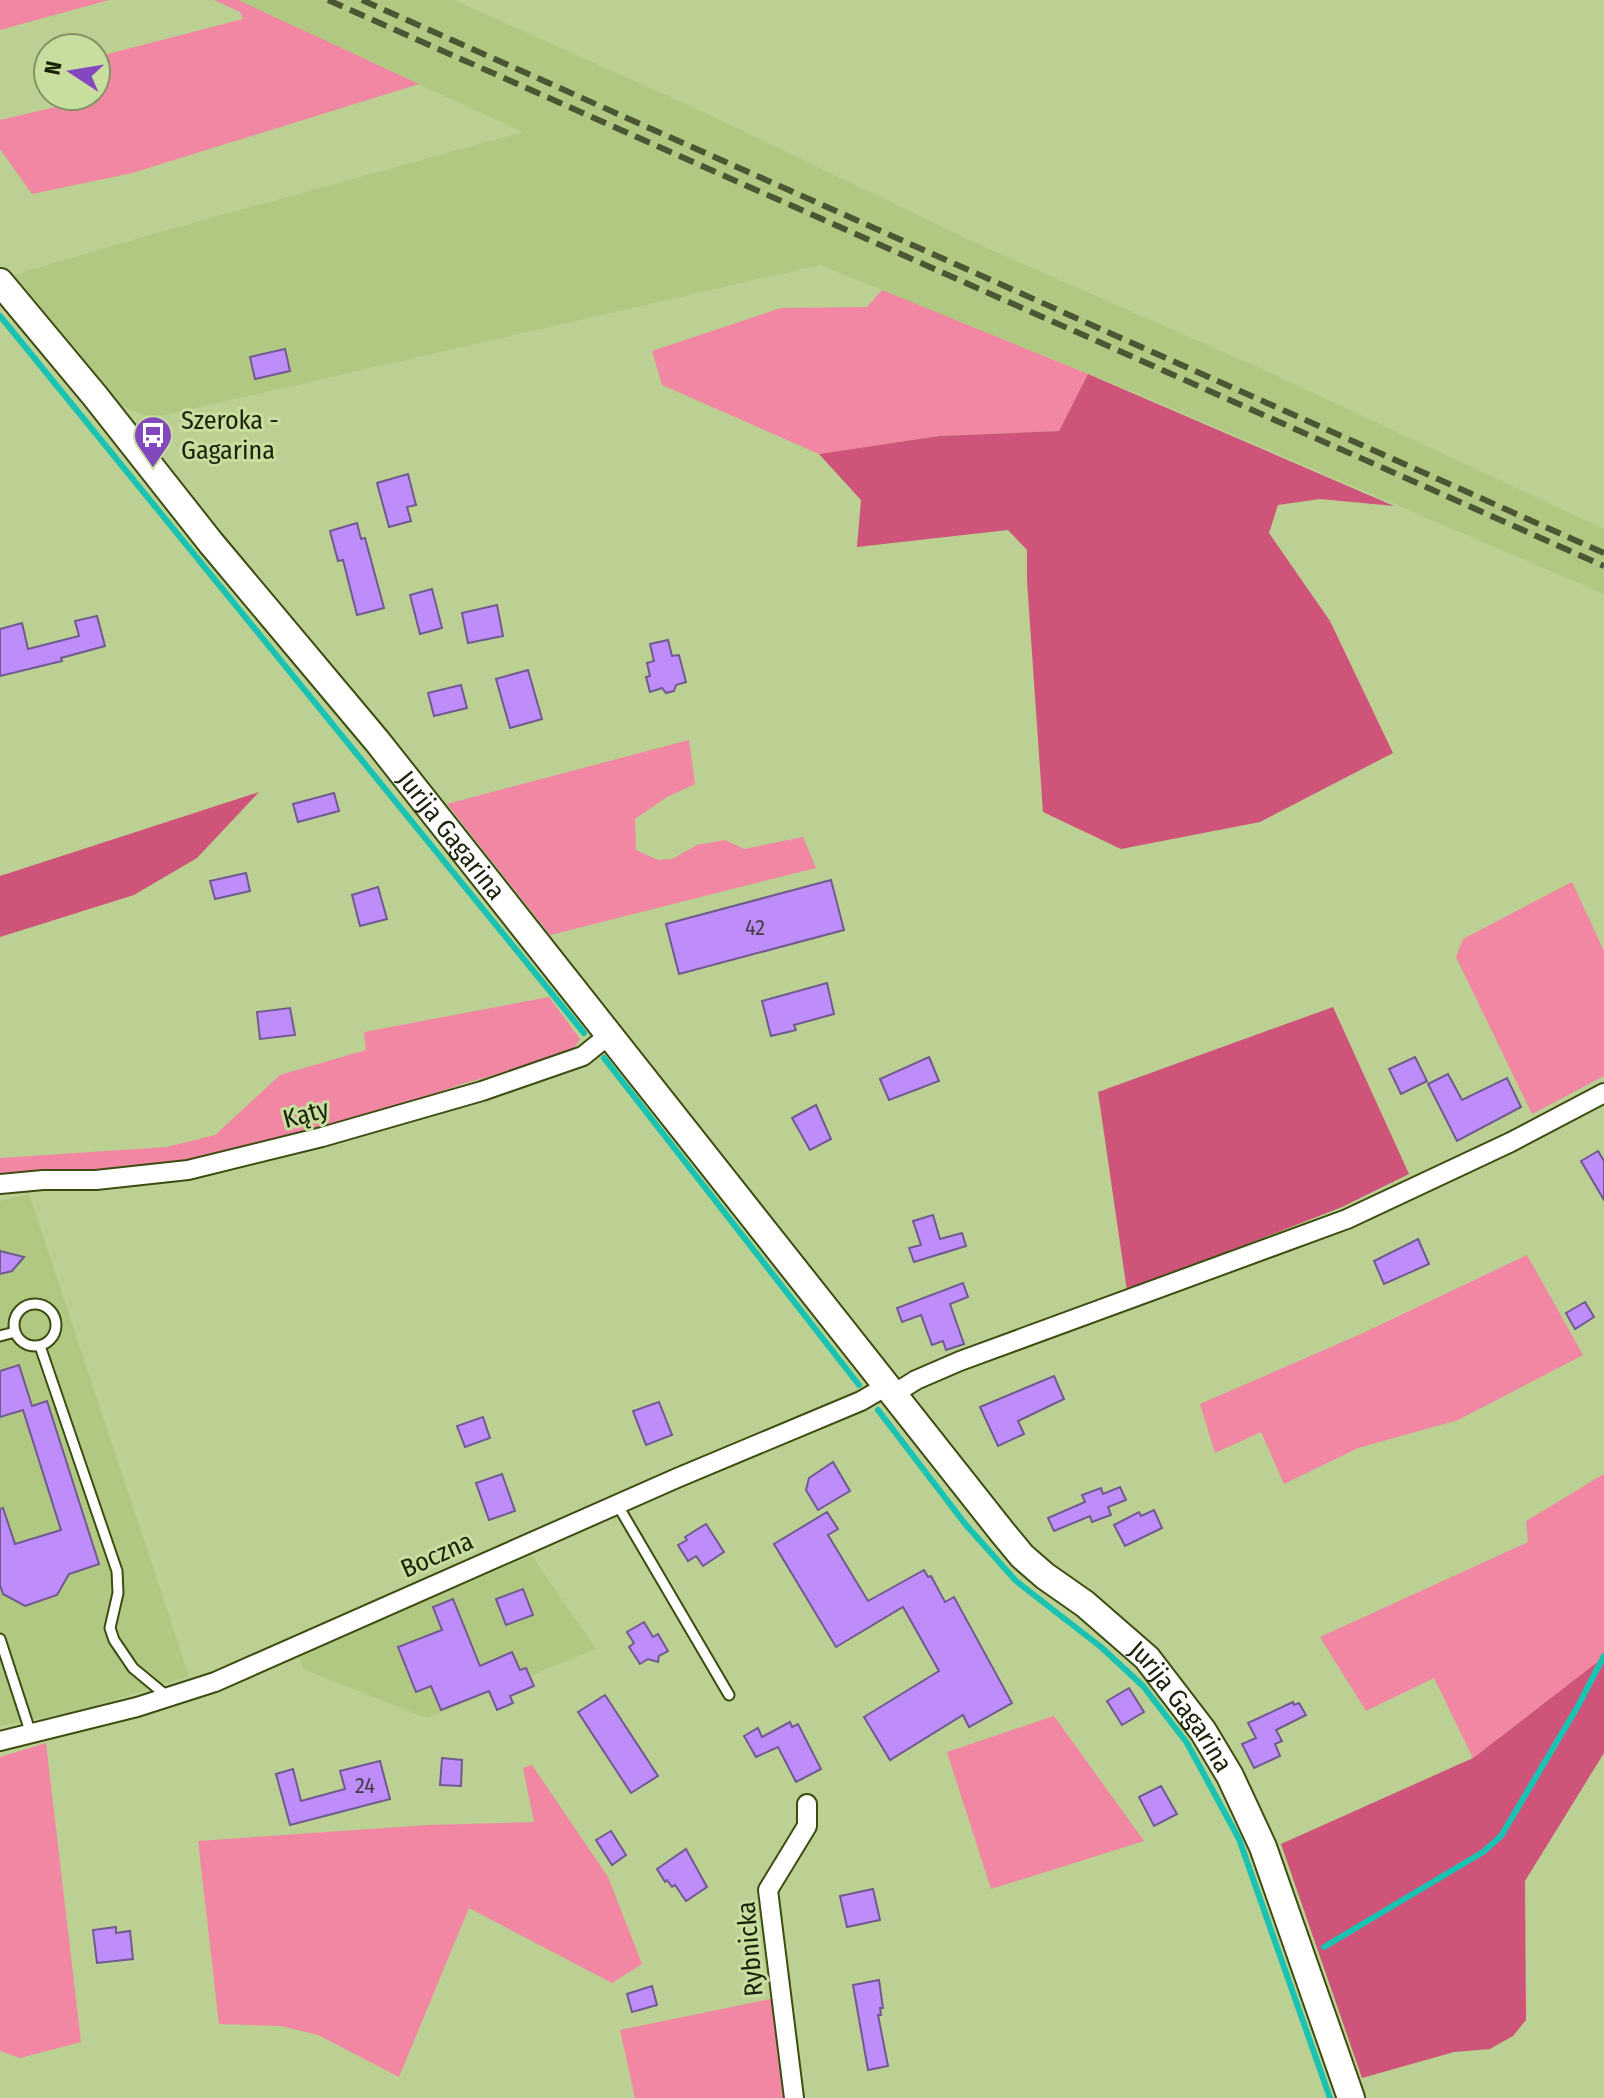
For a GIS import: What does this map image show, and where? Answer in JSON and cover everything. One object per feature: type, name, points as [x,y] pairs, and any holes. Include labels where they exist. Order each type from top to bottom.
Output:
[{"type":"street","name":"Jurija Gagarina","points":[[0,282],[211,543],[377,741],[888,1391],[1022,1556],[1085,1604],[1147,1658],[1203,1731],[1230,1776],[1263,1847],[1351,2098]]},
{"type":"street","name":"Kąty","points":[[0,1184],[138,1176],[203,1166],[322,1137],[482,1091],[583,1056],[609,1035]]},
{"type":"street","points":[[888,1391],[960,1361],[1347,1219],[1511,1142],[1604,1093]]},
{"type":"street","name":"Boczna","points":[[0,1741],[168,1698],[215,1682],[617,1504],[888,1391]]},
{"type":"street","name":"Rybnicka","points":[[794,2098],[768,1890],[807,1826],[807,1804]]},
{"type":"lane","points":[[34,1304],[52,1312],[57,1326],[51,1339],[40,1346],[26,1345],[15,1332],[14,1321],[21,1309],[34,1304]]},
{"type":"lane","points":[[0,1336],[15,1332]]},
{"type":"lane","points":[[40,1346],[117,1571],[118,1593],[110,1628],[122,1655],[168,1698]]},
{"type":"lane","points":[[617,1504],[729,1695]]},
{"type":"lane","points":[[0,1639],[31,1734]]},
{"type":"shaded area","points":[[0,0],[109,0],[0,30]]},
{"type":"shaded area","points":[[214,0],[238,0],[419,84],[132,173],[32,194],[0,149],[0,120],[34,112],[112,112],[112,53],[243,19],[240,12]]},
{"type":"shaded area","points":[[234,0],[454,0],[699,110],[978,244],[1264,370],[1604,529],[1604,594],[1155,401],[820,265],[152,418],[122,406],[95,382],[10,276],[523,132]]},
{"type":"shaded area","points":[[882,290],[1088,374],[1059,431],[939,436],[819,454],[662,385],[652,351],[781,308],[867,307]]},
{"type":"shaded area","points":[[1088,374],[1394,506],[1320,499],[1278,505],[1269,533],[1330,621],[1393,753],[1260,822],[1121,849],[1043,812],[1027,550],[1008,530],[857,547],[861,500],[819,454],[939,436],[1059,431]]},
{"type":"shaded area","points":[[689,740],[695,784],[667,797],[635,819],[636,850],[658,860],[672,859],[697,845],[725,840],[744,849],[803,837],[816,868],[550,935],[447,804]]},
{"type":"shaded area","points":[[259,792],[197,858],[134,895],[0,937],[0,876]]},
{"type":"shaded area","points":[[1572,882],[1604,951],[1604,1076],[1532,1114],[1456,957],[1463,939]]},
{"type":"shaded area","points":[[549,997],[580,1039],[571,1054],[465,1083],[361,1119],[165,1167],[86,1173],[0,1174],[0,1158],[167,1147],[215,1135],[280,1075],[366,1050],[364,1032]]},
{"type":"shaded area","points":[[1333,1007],[1409,1174],[1342,1207],[1127,1291],[1098,1092]]},
{"type":"shaded area","points":[[29,1194],[189,1676],[83,1710],[0,1726],[0,1201]]},
{"type":"shaded area","points":[[1527,1255],[1583,1355],[1458,1420],[1358,1448],[1284,1484],[1261,1432],[1215,1453],[1200,1404],[1363,1333]]},
{"type":"shaded area","points":[[1604,1474],[1604,1657],[1473,1758],[1434,1678],[1366,1711],[1320,1637],[1528,1542],[1526,1521]]},
{"type":"shaded area","points":[[532,1556],[596,1649],[427,1718],[303,1669],[298,1654]]},
{"type":"shaded area","points":[[1604,1657],[1604,1753],[1525,1881],[1526,2020],[1513,2036],[1490,2049],[1454,2052],[1362,2078],[1281,1844],[1473,1758]]},
{"type":"shaded area","points":[[1054,1716],[1144,1841],[991,1889],[947,1752]]},
{"type":"shaded area","points":[[46,1743],[81,2042],[20,2058],[0,2051],[0,1757]]},
{"type":"shaded area","points":[[532,1765],[608,1877],[642,1964],[612,1983],[469,1908],[399,2077],[318,2035],[281,2026],[219,2024],[198,1841],[428,1825],[534,1822],[523,1768]]},
{"type":"shaded area","points":[[775,1998],[790,2098],[635,2098],[620,2030]]},
{"type":"building","points":[[285,349],[290,371],[255,379],[250,357]]},
{"type":"building","points":[[408,474],[416,505],[407,507],[411,521],[389,527],[377,483]]},
{"type":"building","points":[[357,523],[361,539],[365,538],[384,608],[357,615],[343,560],[338,561],[330,531]]},
{"type":"building","points":[[432,589],[442,628],[420,634],[410,595]]},
{"type":"building","points":[[497,605],[503,636],[468,643],[462,613]]},
{"type":"building","points":[[97,616],[105,646],[61,658],[62,661],[0,676],[0,629],[22,623],[28,649],[79,636],[75,621]]},
{"type":"building","points":[[668,640],[672,656],[679,655],[686,682],[676,685],[674,691],[666,693],[662,688],[650,692],[646,677],[650,676],[647,663],[654,661],[650,644]]},
{"type":"building","points":[[528,670],[542,719],[510,728],[496,679]]},
{"type":"building","points":[[461,685],[467,708],[434,716],[428,693]]},
{"type":"building","points":[[334,793],[339,811],[298,822],[293,804]]},
{"type":"building","points":[[246,873],[250,891],[215,899],[210,881]]},
{"type":"building","points":[[831,880],[844,930],[679,974],[666,924]]},
{"type":"building","points":[[378,887],[387,919],[360,926],[352,895]]},
{"type":"building","points":[[827,983],[834,1014],[794,1025],[796,1030],[771,1036],[762,1001]]},
{"type":"building","points":[[290,1008],[295,1035],[260,1039],[257,1012]]},
{"type":"building","points":[[929,1057],[939,1081],[889,1100],[880,1079]]},
{"type":"building","points":[[1415,1057],[1427,1081],[1401,1094],[1389,1069]]},
{"type":"building","points":[[1448,1074],[1462,1100],[1507,1078],[1521,1107],[1457,1141],[1428,1084]]},
{"type":"building","points":[[816,1105],[831,1139],[810,1150],[792,1118]]},
{"type":"building","points":[[1598,1151],[1604,1161],[1604,1200],[1581,1161]]},
{"type":"building","points":[[933,1215],[940,1239],[962,1233],[966,1246],[914,1262],[909,1248],[921,1245],[913,1221]]},
{"type":"building","points":[[1418,1239],[1429,1264],[1384,1284],[1374,1261]]},
{"type":"building","points":[[0,1251],[24,1257],[12,1271],[0,1274]]},
{"type":"building","points":[[963,1283],[968,1297],[950,1304],[964,1344],[946,1350],[943,1341],[932,1345],[921,1315],[902,1322],[897,1308]]},
{"type":"building","points":[[1585,1302],[1594,1317],[1575,1329],[1566,1313]]},
{"type":"building","points":[[19,1365],[32,1406],[47,1401],[99,1564],[69,1574],[57,1595],[25,1606],[3,1594],[0,1585],[0,1509],[3,1508],[15,1544],[61,1530],[23,1410],[0,1417],[0,1371]]},
{"type":"building","points":[[1054,1376],[1064,1399],[1018,1421],[1024,1434],[998,1446],[980,1407]]},
{"type":"building","points":[[659,1402],[672,1435],[646,1445],[633,1411]]},
{"type":"building","points":[[483,1417],[490,1438],[465,1447],[457,1426]]},
{"type":"building","points":[[833,1462],[850,1491],[818,1510],[806,1490],[809,1478]]},
{"type":"building","points":[[502,1474],[515,1511],[489,1520],[476,1483]]},
{"type":"building","points":[[1120,1487],[1126,1500],[1108,1507],[1111,1515],[1092,1522],[1090,1516],[1054,1531],[1048,1518],[1085,1502],[1082,1495],[1101,1488],[1103,1494]]},
{"type":"building","points":[[1154,1510],[1162,1528],[1125,1546],[1114,1525],[1139,1512],[1141,1516]]},
{"type":"building","points":[[827,1512],[838,1529],[828,1535],[868,1601],[924,1570],[928,1577],[931,1576],[945,1602],[954,1597],[1012,1703],[969,1727],[963,1715],[890,1760],[864,1717],[939,1671],[903,1607],[836,1647],[774,1544]]},
{"type":"building","points":[[706,1524],[724,1552],[703,1566],[696,1556],[688,1561],[678,1545]]},
{"type":"building","points":[[523,1589],[533,1615],[506,1625],[496,1599]]},
{"type":"building","points":[[453,1599],[480,1666],[512,1652],[520,1670],[526,1668],[534,1686],[510,1696],[513,1703],[497,1710],[489,1691],[441,1710],[431,1686],[416,1692],[398,1647],[442,1630],[433,1607]]},
{"type":"building","points":[[644,1622],[653,1637],[658,1634],[668,1651],[659,1656],[658,1662],[648,1659],[640,1664],[629,1647],[634,1643],[627,1632]]},
{"type":"building","points":[[1129,1688],[1144,1712],[1122,1725],[1107,1701]]},
{"type":"building","points":[[605,1695],[658,1776],[631,1793],[578,1712]]},
{"type":"building","points":[[1293,1702],[1294,1705],[1299,1703],[1306,1715],[1276,1730],[1282,1741],[1275,1744],[1280,1756],[1254,1768],[1242,1744],[1256,1738],[1248,1723]]},
{"type":"building","points":[[790,1722],[792,1727],[798,1724],[821,1769],[796,1782],[778,1747],[756,1757],[744,1736],[758,1728],[762,1737]]},
{"type":"building","points":[[442,1758],[462,1760],[461,1786],[440,1785]]},
{"type":"building","points":[[380,1761],[390,1799],[290,1825],[276,1774],[293,1769],[301,1801],[345,1789],[340,1771]]},
{"type":"building","points":[[1161,1786],[1177,1814],[1154,1826],[1139,1797]]},
{"type":"building","points":[[611,1831],[626,1855],[612,1865],[596,1840]]},
{"type":"building","points":[[686,1849],[707,1887],[686,1901],[675,1885],[672,1887],[667,1880],[665,1882],[657,1869]]},
{"type":"building","points":[[873,1889],[880,1920],[847,1927],[840,1896]]},
{"type":"building","points":[[116,1927],[116,1933],[130,1931],[133,1959],[97,1963],[93,1930]]},
{"type":"building","points":[[879,1980],[883,2008],[880,2008],[881,2015],[878,2015],[888,2066],[868,2070],[853,1985]]},
{"type":"building","points":[[652,1986],[657,2005],[632,2012],[627,1994]]},
{"type":"waterway","points":[[0,316],[584,1033]]},
{"type":"waterway","points":[[604,1058],[859,1385]]},
{"type":"waterway","points":[[878,1410],[966,1525],[1016,1581],[1101,1647],[1143,1686],[1187,1743],[1239,1839],[1330,2098]]},
{"type":"waterway","points":[[1324,1947],[1483,1852],[1501,1836],[1604,1656]]},
{"type":"railway","points":[[328,0],[1604,566]]},
{"type":"railway","points":[[362,0],[1604,553]]},
{"type":"place","name":"Szeroka - Gagarina","points":[[153,469]]}]
